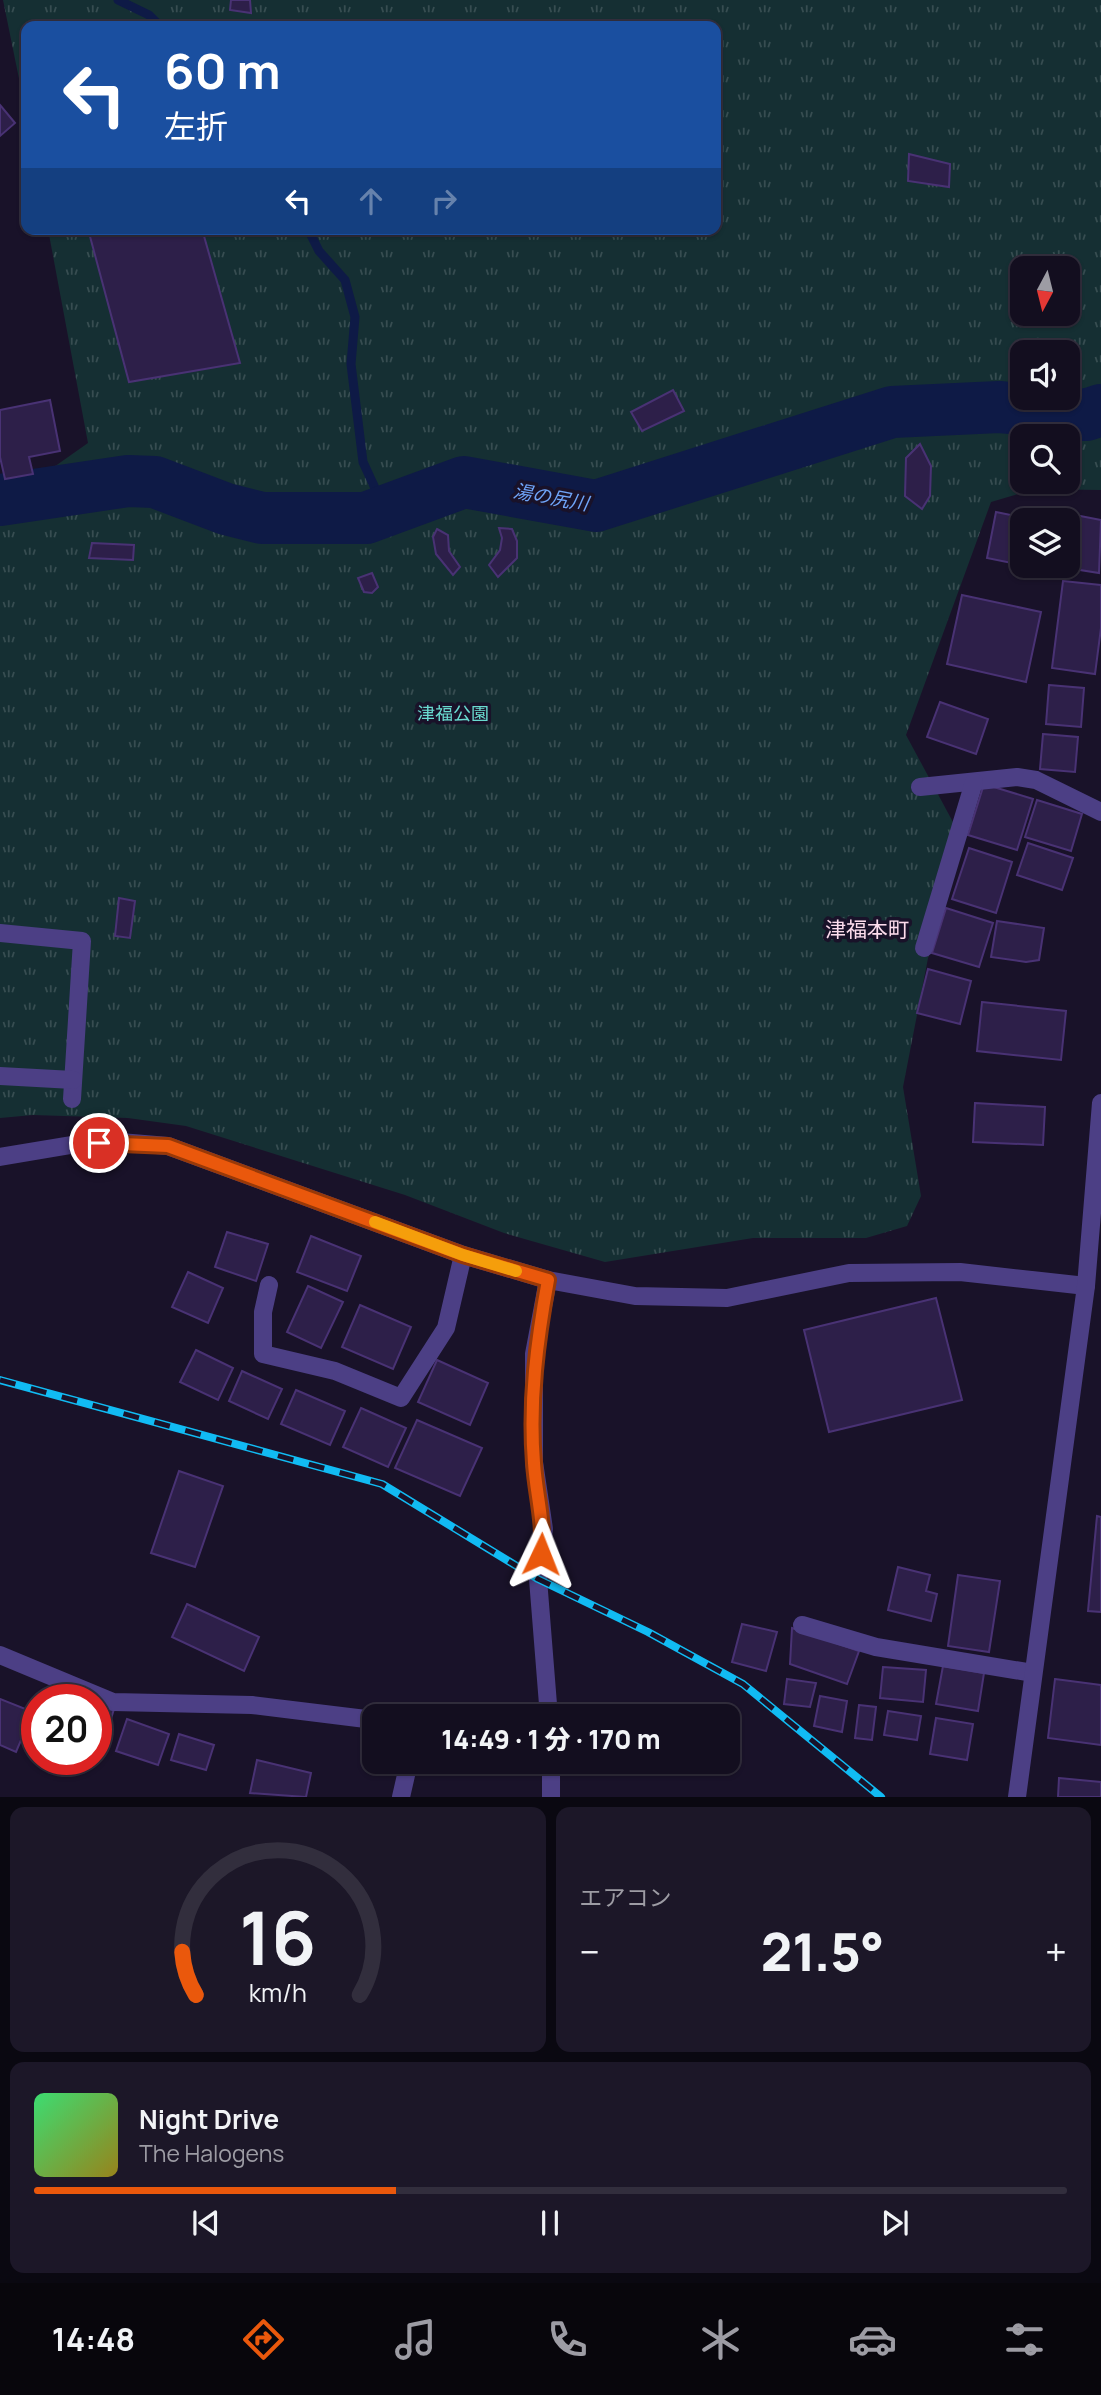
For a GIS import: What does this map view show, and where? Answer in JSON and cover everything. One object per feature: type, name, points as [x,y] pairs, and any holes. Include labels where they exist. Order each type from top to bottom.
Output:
[{"type":"street","points":[[920,787],[1017,777],[1036,780],[1101,812]]},
{"type":"street","points":[[924,948],[974,782]]},
{"type":"street","points":[[0,933],[82,941],[72,1099]]},
{"type":"street","points":[[0,1076],[73,1080]]},
{"type":"street","points":[[1017,1797],[1086,1286],[1101,1102]]},
{"type":"street","points":[[0,1157],[78,1144],[120,1142],[168,1146],[463,1255],[548,1280],[635,1296],[727,1298],[849,1273],[960,1272],[1086,1286]]},
{"type":"street","points":[[269,1285],[262,1312],[263,1354],[335,1371],[401,1398],[446,1328],[463,1255]]},
{"type":"street","points":[[548,1280],[534,1354],[534,1462],[544,1529],[538,1579],[548,1704]]},
{"type":"street","points":[[802,1625],[876,1647],[1033,1673]]},
{"type":"street","points":[[0,1655],[113,1702],[252,1705],[362,1719]]},
{"type":"street","points":[[401,1797],[406,1774]]},
{"type":"street","points":[[551,1774],[551,1797]]},
{"type":"green space","name":"津福公園","points":[[3,0],[1101,0],[1101,490],[1080,490],[1080,424],[1010,424],[1010,494],[1018,494],[991,502],[906,735],[954,824],[903,1087],[921,1196],[907,1226],[866,1238],[753,1238],[605,1262],[504,1233],[405,1195],[186,1126],[128,1118],[33,1115],[0,1118],[0,505],[88,443],[49,235],[721,235],[721,21],[21,21],[21,88]]},
{"type":"building","points":[[231,0],[250,0],[251,13],[230,10]]},
{"type":"building","points":[[0,105],[15,123],[0,136]]},
{"type":"building","points":[[909,154],[950,164],[949,187],[908,181]]},
{"type":"building","points":[[90,235],[204,235],[240,363],[129,382]]},
{"type":"building","points":[[673,390],[684,411],[642,431],[631,412]]},
{"type":"building","points":[[50,400],[60,451],[29,457],[33,474],[5,479],[0,457],[0,410]]},
{"type":"building","points":[[920,444],[931,466],[930,496],[922,509],[905,496],[906,458]]},
{"type":"building","points":[[996,512],[1010,515],[1010,563],[987,558]]},
{"type":"building","points":[[1080,516],[1101,520],[1099,573],[1080,570]]},
{"type":"building","points":[[499,528],[512,529],[517,541],[517,558],[498,577],[489,565],[500,550],[502,538]]},
{"type":"building","points":[[437,529],[448,535],[449,551],[460,567],[453,575],[436,554],[433,537]]},
{"type":"building","points":[[92,543],[134,545],[133,560],[89,558]]},
{"type":"building","points":[[372,573],[378,587],[372,593],[364,592],[358,578]]},
{"type":"building","points":[[1063,581],[1101,585],[1101,628],[1095,674],[1052,668]]},
{"type":"building","points":[[962,595],[1041,612],[1026,682],[947,664]]},
{"type":"building","points":[[1049,685],[1084,688],[1081,727],[1046,724]]},
{"type":"building","points":[[940,702],[988,719],[976,754],[927,737]]},
{"type":"building","points":[[1043,734],[1078,737],[1075,772],[1040,769]]},
{"type":"building","points":[[984,784],[1033,799],[1017,850],[968,835]]},
{"type":"building","points":[[1037,800],[1082,814],[1071,851],[1025,837]]},
{"type":"building","points":[[1028,843],[1073,858],[1062,890],[1017,875]]},
{"type":"building","points":[[969,848],[1012,862],[996,913],[952,899]]},
{"type":"building","points":[[119,898],[135,901],[130,938],[115,936]]},
{"type":"building","points":[[946,908],[993,923],[979,967],[932,953]]},
{"type":"building","points":[[997,921],[1044,928],[1039,960],[1026,962],[991,957]]},
{"type":"building","points":[[928,969],[971,981],[960,1024],[917,1013]]},
{"type":"building","points":[[982,1002],[1066,1011],[1061,1060],[977,1051]]},
{"type":"building","points":[[975,1103],[1045,1107],[1043,1145],[973,1142]]},
{"type":"building","points":[[227,1232],[268,1244],[256,1281],[215,1267]]},
{"type":"building","points":[[311,1236],[361,1256],[347,1291],[297,1272]]},
{"type":"building","points":[[188,1272],[223,1288],[208,1323],[172,1307]]},
{"type":"building","points":[[308,1286],[343,1302],[321,1348],[287,1332]]},
{"type":"building","points":[[936,1298],[962,1400],[829,1432],[804,1330]]},
{"type":"building","points":[[360,1305],[411,1327],[393,1369],[342,1347]]},
{"type":"building","points":[[196,1350],[233,1368],[218,1400],[180,1382]]},
{"type":"building","points":[[437,1360],[488,1383],[470,1425],[418,1402]]},
{"type":"building","points":[[242,1371],[282,1389],[268,1419],[229,1401]]},
{"type":"building","points":[[296,1390],[345,1411],[330,1445],[281,1424]]},
{"type":"building","points":[[361,1408],[406,1428],[388,1467],[343,1447]]},
{"type":"building","points":[[417,1420],[482,1448],[460,1496],[395,1468]]},
{"type":"building","points":[[179,1471],[223,1486],[195,1567],[151,1553]]},
{"type":"building","points":[[1097,1516],[1101,1517],[1101,1612],[1088,1611]]},
{"type":"building","points":[[898,1567],[930,1575],[926,1591],[937,1594],[931,1621],[888,1610]]},
{"type":"building","points":[[958,1575],[1000,1581],[989,1652],[948,1646]]},
{"type":"building","points":[[187,1604],[259,1637],[244,1671],[172,1637]]},
{"type":"building","points":[[742,1624],[777,1632],[766,1671],[732,1662]]},
{"type":"building","points":[[792,1628],[859,1651],[847,1684],[790,1664]]},
{"type":"building","points":[[943,1666],[984,1673],[978,1711],[936,1704]]},
{"type":"building","points":[[883,1667],[926,1670],[923,1702],[880,1698]]},
{"type":"building","points":[[787,1679],[816,1683],[810,1707],[784,1704]]},
{"type":"building","points":[[1055,1679],[1101,1685],[1101,1745],[1048,1738]]},
{"type":"building","points":[[820,1696],[847,1701],[842,1732],[814,1726]]},
{"type":"building","points":[[0,1699],[21,1707],[21,1740],[16,1752],[0,1745]]},
{"type":"building","points":[[859,1705],[876,1707],[872,1740],[855,1738]]},
{"type":"building","points":[[888,1711],[921,1716],[917,1740],[884,1735]]},
{"type":"building","points":[[936,1718],[973,1724],[967,1760],[930,1754]]},
{"type":"building","points":[[127,1719],[169,1734],[158,1765],[116,1751]]},
{"type":"building","points":[[179,1734],[214,1745],[206,1770],[171,1760]]},
{"type":"building","points":[[257,1760],[311,1773],[306,1797],[250,1793]]},
{"type":"building","points":[[1059,1778],[1101,1782],[1101,1797],[1058,1797]]},
{"type":"waterway","points":[[118,0],[149,15],[155,21]]},
{"type":"waterway","points":[[311,235],[319,251],[345,280],[355,317],[351,364],[363,462],[386,512]]},
{"type":"waterway","name":"湯の尻川","points":[[0,500],[128,481],[155,482],[226,509],[262,518],[366,518],[464,482],[596,506],[892,412],[999,407],[1086,415],[1101,410]]},
{"type":"railway","points":[[0,1380],[382,1484],[538,1579],[648,1632],[743,1684],[881,1797]]},
{"type":"slow traffic","points":[[375,1222],[463,1255],[516,1271]]},
{"type":"district","name":"津福本町","points":[[867,929]]},
{"type":"route","points":[[99,1143],[168,1146],[463,1255],[548,1280],[534,1354],[534,1462],[544,1529],[541,1554]]}]
